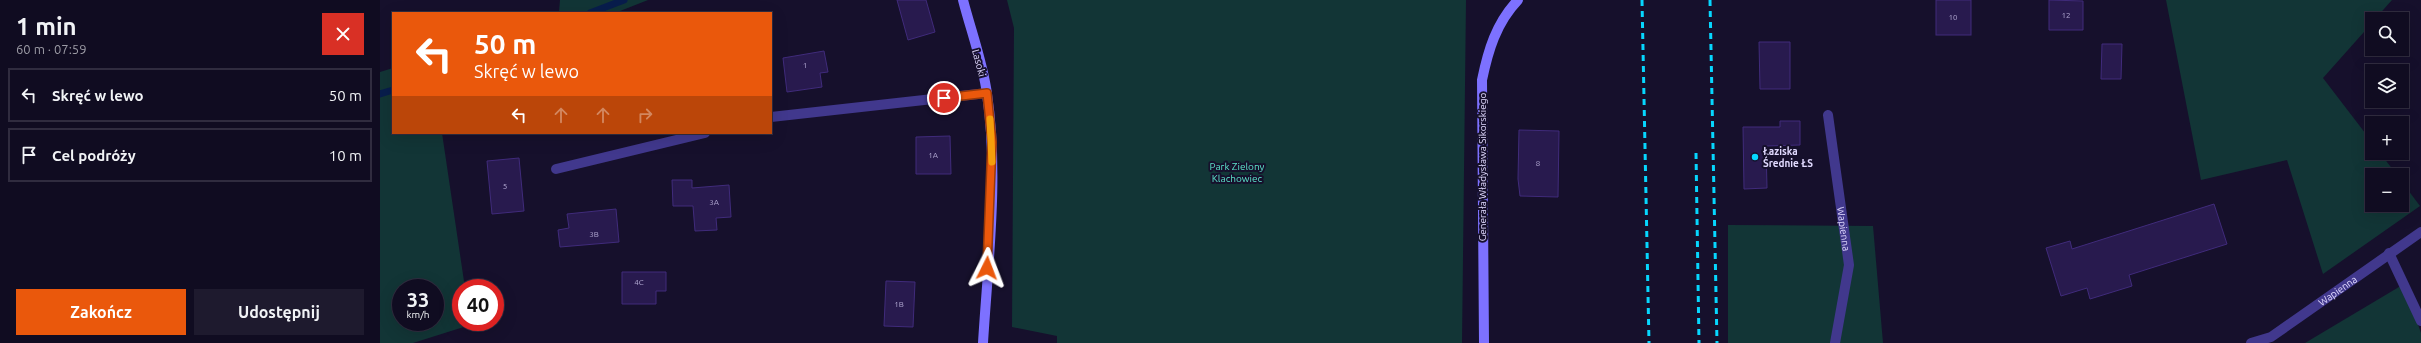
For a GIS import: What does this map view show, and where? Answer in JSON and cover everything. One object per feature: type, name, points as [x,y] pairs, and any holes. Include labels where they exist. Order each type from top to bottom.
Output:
[{"type":"street","name":"Lasoki","points":[[963,0],[987,93],[992,142],[992,193],[983,343]]},
{"type":"street","name":"Generała Władysława Sikorskiego","points":[[1484,343],[1482,80],[1489,47],[1506,12],[1518,0]]},
{"type":"street","points":[[772,117],[987,93]]},
{"type":"street","name":"Wapienna","points":[[1828,115],[1849,265],[1835,343]]},
{"type":"street","points":[[556,169],[701,134]]},
{"type":"street","name":"Wapienna","points":[[2250,343],[2270,337],[2421,232]]},
{"type":"street","points":[[2389,253],[2421,321]]},
{"type":"green space","points":[[560,0],[648,0],[618,12],[559,12]]},
{"type":"green space","name":"Park Zielony Klachowiec","points":[[1007,0],[1466,0],[1462,343],[1057,343],[1057,336],[1012,327],[1014,28]]},
{"type":"green space","points":[[2166,0],[2392,0],[2381,12],[2365,12],[2365,31],[2323,78],[2365,133],[2365,160],[2385,160],[2392,168],[2365,168],[2365,212],[2409,212],[2409,191],[2420,206],[2323,274],[2287,160],[2201,180]]},
{"type":"green space","points":[[392,68],[392,134],[442,134],[464,279],[452,279],[452,331],[413,343],[380,343],[380,72]]},
{"type":"green space","points":[[1728,225],[1873,226],[1883,343],[1728,343]]},
{"type":"green space","points":[[2404,284],[2421,333],[2421,343],[2305,343]]},
{"type":"building","points":[[897,0],[926,0],[935,32],[908,40]]},
{"type":"building","points":[[1936,0],[1971,0],[1971,35],[1936,35]]},
{"type":"building","points":[[2049,0],[2083,1],[2083,30],[2049,30]]},
{"type":"building","points":[[1759,42],[1790,42],[1790,89],[1760,89]]},
{"type":"building","points":[[2102,44],[2122,44],[2121,79],[2101,79]]},
{"type":"building","points":[[824,51],[828,72],[820,73],[822,87],[787,92],[783,58]]},
{"type":"building","name":"Łaziska Średnie ŁS","points":[[1780,121],[1800,121],[1800,145],[1766,146],[1767,188],[1744,189],[1743,127],[1780,127]]},
{"type":"building","points":[[1519,130],[1559,131],[1558,197],[1520,196],[1518,179]]},
{"type":"building","points":[[950,136],[951,174],[916,174],[916,137]]},
{"type":"building","points":[[519,158],[524,211],[492,214],[487,161]]},
{"type":"building","points":[[672,180],[692,180],[692,188],[729,185],[731,217],[716,218],[717,230],[695,231],[693,206],[673,206]]},
{"type":"building","points":[[2214,204],[2227,244],[2129,275],[2132,286],[2090,299],[2087,288],[2061,296],[2046,248],[2070,241],[2072,249]]},
{"type":"building","points":[[616,209],[619,242],[560,247],[558,230],[569,228],[567,214]]},
{"type":"building","points":[[622,272],[666,272],[666,291],[656,291],[656,304],[622,304]]},
{"type":"building","points":[[886,281],[915,282],[913,327],[884,326]]},
{"type":"waterway","points":[[593,12],[624,0]]},
{"type":"waterway","points":[[380,94],[392,90]]},
{"type":"railway","points":[[1642,0],[1649,343]]},
{"type":"railway","points":[[1710,0],[1717,343]]},
{"type":"railway","points":[[1696,153],[1699,343]]},
{"type":"slow traffic","points":[[990,119],[992,162]]},
{"type":"place","name":"Łaziska Średnie ŁS","points":[[1755,157]]},
{"type":"route","points":[[944,98],[987,93],[992,142],[992,193],[987,268]]}]
